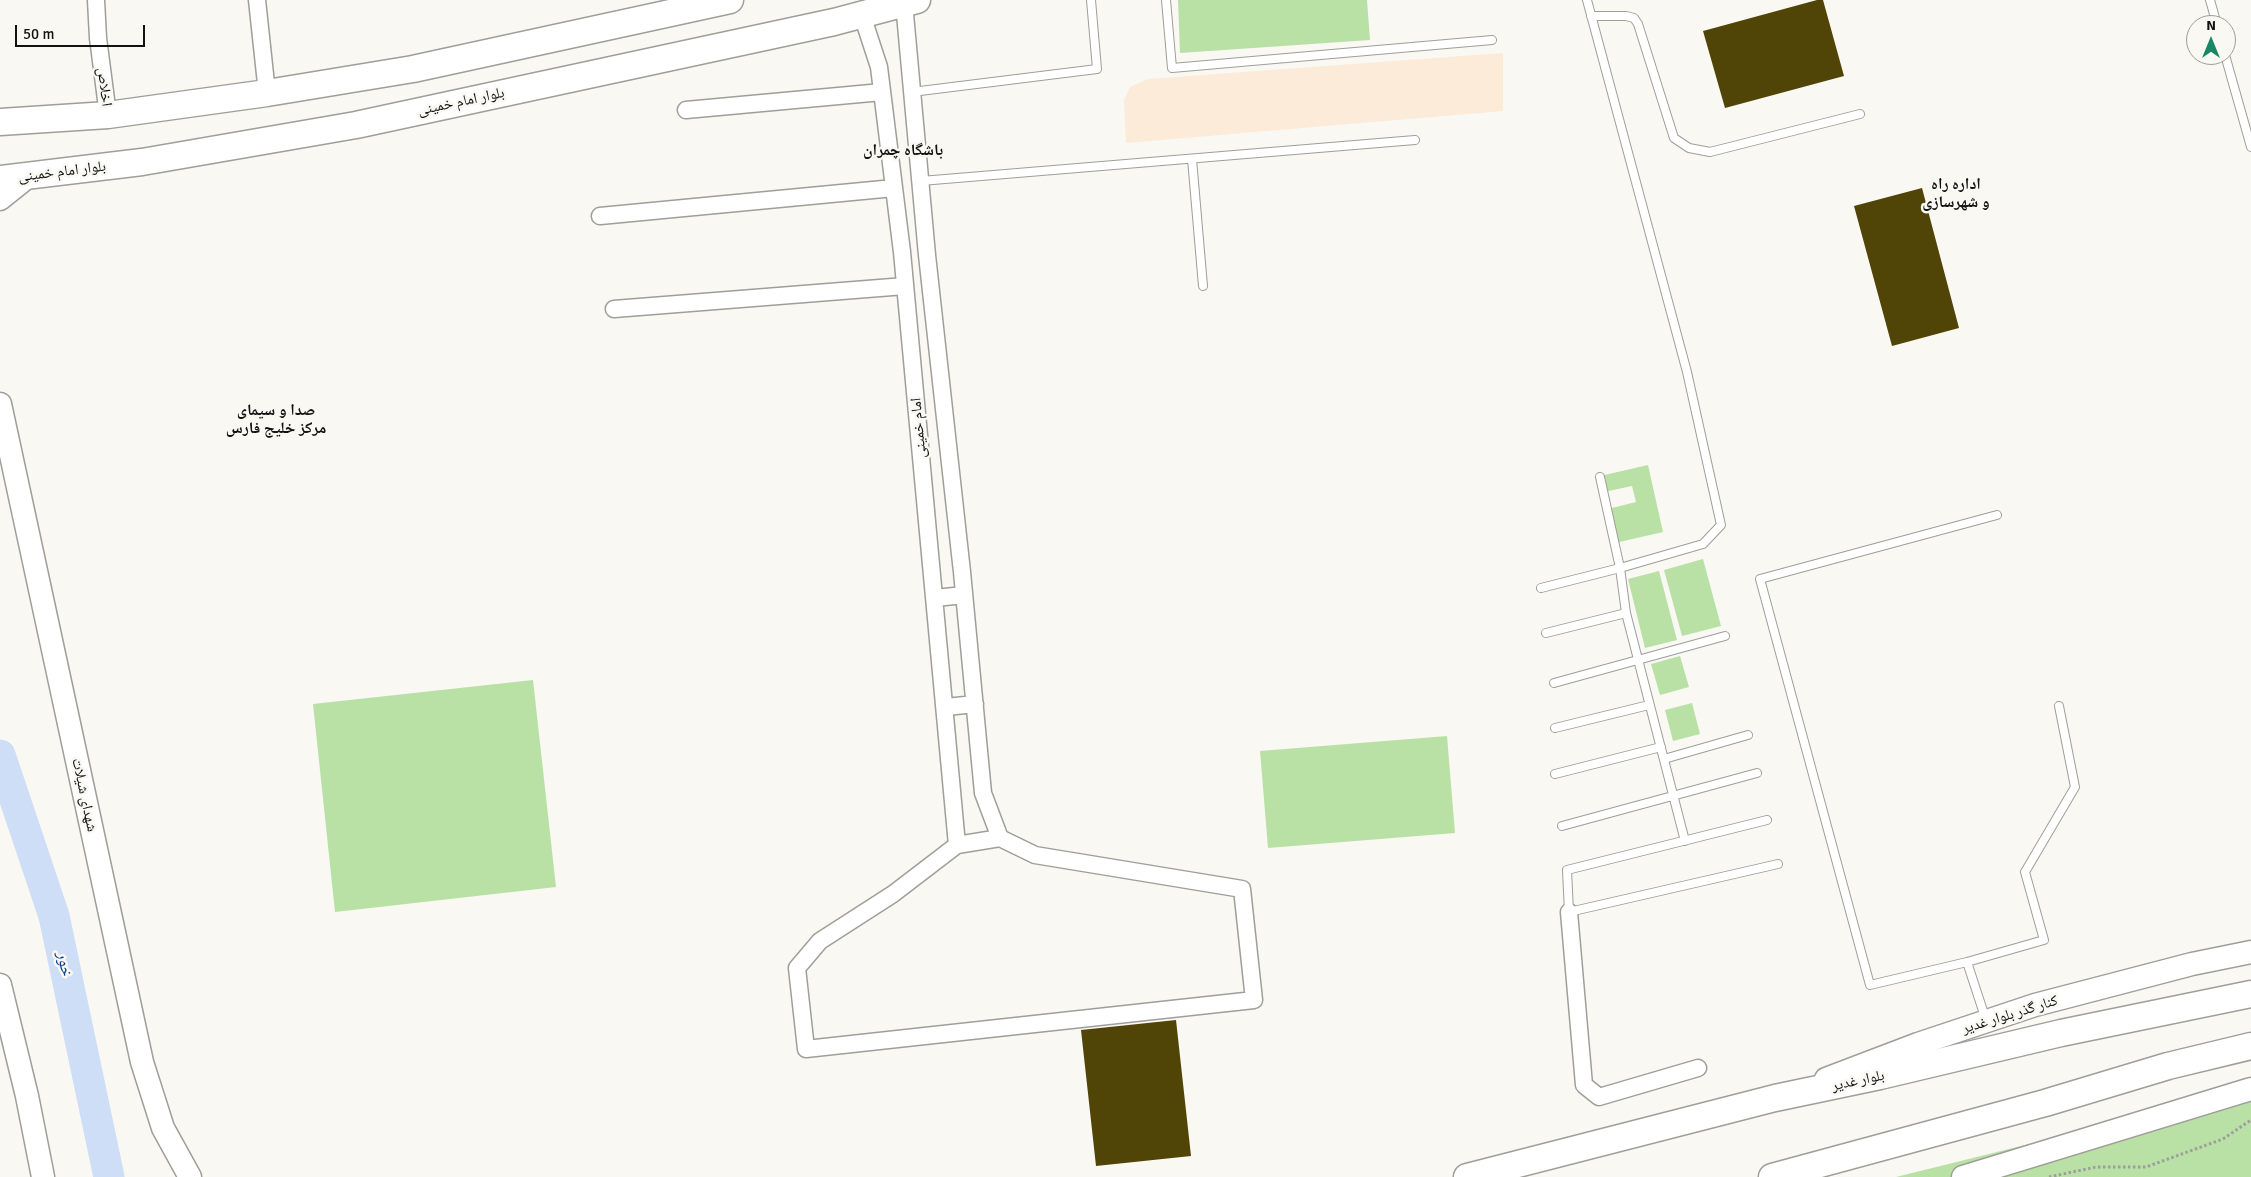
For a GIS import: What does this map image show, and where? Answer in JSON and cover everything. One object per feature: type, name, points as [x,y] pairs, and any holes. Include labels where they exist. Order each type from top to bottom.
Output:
[{"type":"main road","points":[[0,122],[108,114],[267,93],[413,69],[730,0]]},
{"type":"main road","name":"بلوار امام خمینی","points":[[0,179],[142,162],[356,125],[862,15],[911,2]]},
{"type":"main road","points":[[0,166],[98,157],[142,162]]},
{"type":"main road","points":[[0,199],[30,175]]},
{"type":"main road","name":"شهدای شیلات","points":[[0,404],[142,1062],[163,1128],[190,1177]]},
{"type":"main road","name":"کنار گذر بلوار غدیر","points":[[1775,1098],[1918,1044],[2035,1006],[2192,964],[2251,952]]},
{"type":"main road","points":[[0,985],[27,1096],[43,1177]]},
{"type":"main road","name":"بلوار غدیر","points":[[1466,1177],[1775,1098],[1880,1076],[2061,1033],[2251,994]]},
{"type":"main road","points":[[1772,1177],[2168,1066],[2251,1046]]},
{"type":"main road","points":[[1963,1177],[2251,1089]]},
{"type":"main road","points":[[1497,1177],[1558,1155]]},
{"type":"street","name":"اخلاص","points":[[96,0],[98,38],[108,114]]},
{"type":"street","points":[[257,0],[267,93]]},
{"type":"street","points":[[911,2],[914,115],[983,794],[1000,838]]},
{"type":"street","name":"امام خمینی","points":[[862,15],[879,67],[903,258],[946,707],[957,845]]},
{"type":"street","points":[[686,110],[882,92]]},
{"type":"street","points":[[885,119],[914,115]]},
{"type":"street","points":[[600,216],[894,188]]},
{"type":"street","points":[[903,258],[927,255]]},
{"type":"street","points":[[614,309],[906,286]]},
{"type":"street","points":[[913,368],[938,365]]},
{"type":"street","points":[[924,486],[951,482]]},
{"type":"street","points":[[935,598],[964,595]]},
{"type":"street","points":[[946,707],[975,704]]},
{"type":"street","points":[[1000,838],[1035,855],[1242,889],[1254,1000],[806,1049],[797,968],[820,941],[893,894],[957,845],[1000,838]]},
{"type":"street","points":[[1569,912],[1584,1085],[1599,1097],[1698,1068]]},
{"type":"lane","points":[[912,92],[1097,69],[1091,0]]},
{"type":"lane","points":[[1166,0],[1172,68],[1492,40]]},
{"type":"lane","points":[[1541,588],[1703,544],[1722,525],[1687,372],[1587,0]]},
{"type":"lane","points":[[2210,0],[2214,15]]},
{"type":"lane","points":[[1591,16],[1626,16],[1634,18],[1638,24],[1674,138],[1689,148],[1710,152],[1860,114]]},
{"type":"lane","points":[[2228,65],[2251,147]]},
{"type":"lane","points":[[921,182],[1415,140]]},
{"type":"lane","points":[[1192,159],[1203,286]]},
{"type":"lane","points":[[1600,477],[1620,568],[1626,613],[1685,841]]},
{"type":"lane","points":[[1997,515],[1760,579],[1870,985],[1967,962],[2044,940],[2025,872],[2075,787],[2060,706]]},
{"type":"lane","points":[[1546,633],[1626,613]]},
{"type":"lane","points":[[1554,683],[1724,636]]},
{"type":"lane","points":[[1555,728],[1649,705]]},
{"type":"lane","points":[[1664,759],[1748,735]]},
{"type":"lane","points":[[1555,774],[1661,747]]},
{"type":"lane","points":[[1562,826],[1757,773]]},
{"type":"lane","points":[[1767,820],[1567,870],[1569,912],[1778,864]]},
{"type":"lane","points":[[1967,962],[1986,1022]]},
{"type":"path","points":[[2049,1177],[2096,1167],[2146,1167],[2223,1139],[2251,1120]]},
{"type":"shaded area","points":[[1503,53],[1503,111],[1126,143],[1124,100],[1130,87],[1148,79]]},
{"type":"green space","points":[[1178,0],[1367,0],[1370,40],[1180,53]]},
{"type":"green space","points":[[1648,465],[1663,532],[1615,543],[1608,509],[1636,502],[1632,486],[1604,492],[1600,476]]},
{"type":"green space","points":[[1703,559],[1721,626],[1682,636],[1664,570]]},
{"type":"green space","points":[[1659,571],[1677,640],[1645,648],[1628,579]]},
{"type":"green space","points":[[1680,656],[1689,687],[1660,695],[1651,664]]},
{"type":"green space","points":[[533,680],[556,887],[335,912],[313,704]]},
{"type":"green space","points":[[1692,703],[1700,734],[1673,741],[1665,710]]},
{"type":"green space","points":[[1447,736],[1455,833],[1268,848],[1260,751]]},
{"type":"green space","points":[[2251,1089],[2251,1177],[1896,1177]]},
{"type":"building","points":[[1817,0],[1823,0],[1844,76],[1725,108],[1703,31]]},
{"type":"building","points":[[1922,188],[1959,328],[1892,346],[1854,206]]},
{"type":"building","points":[[1176,1020],[1191,1156],[1096,1166],[1081,1030]]},
{"type":"waterway","name":"خور","points":[[0,755],[54,916],[109,1177]]},
{"type":"district","name":"باشگاه چمران","points":[[903,151]]},
{"type":"district","name":"اداره راه و شهرسازی","points":[[1956,194]]},
{"type":"district","name":"صدا و سیمای مرکز خلیج فارس","points":[[276,420]]}]
